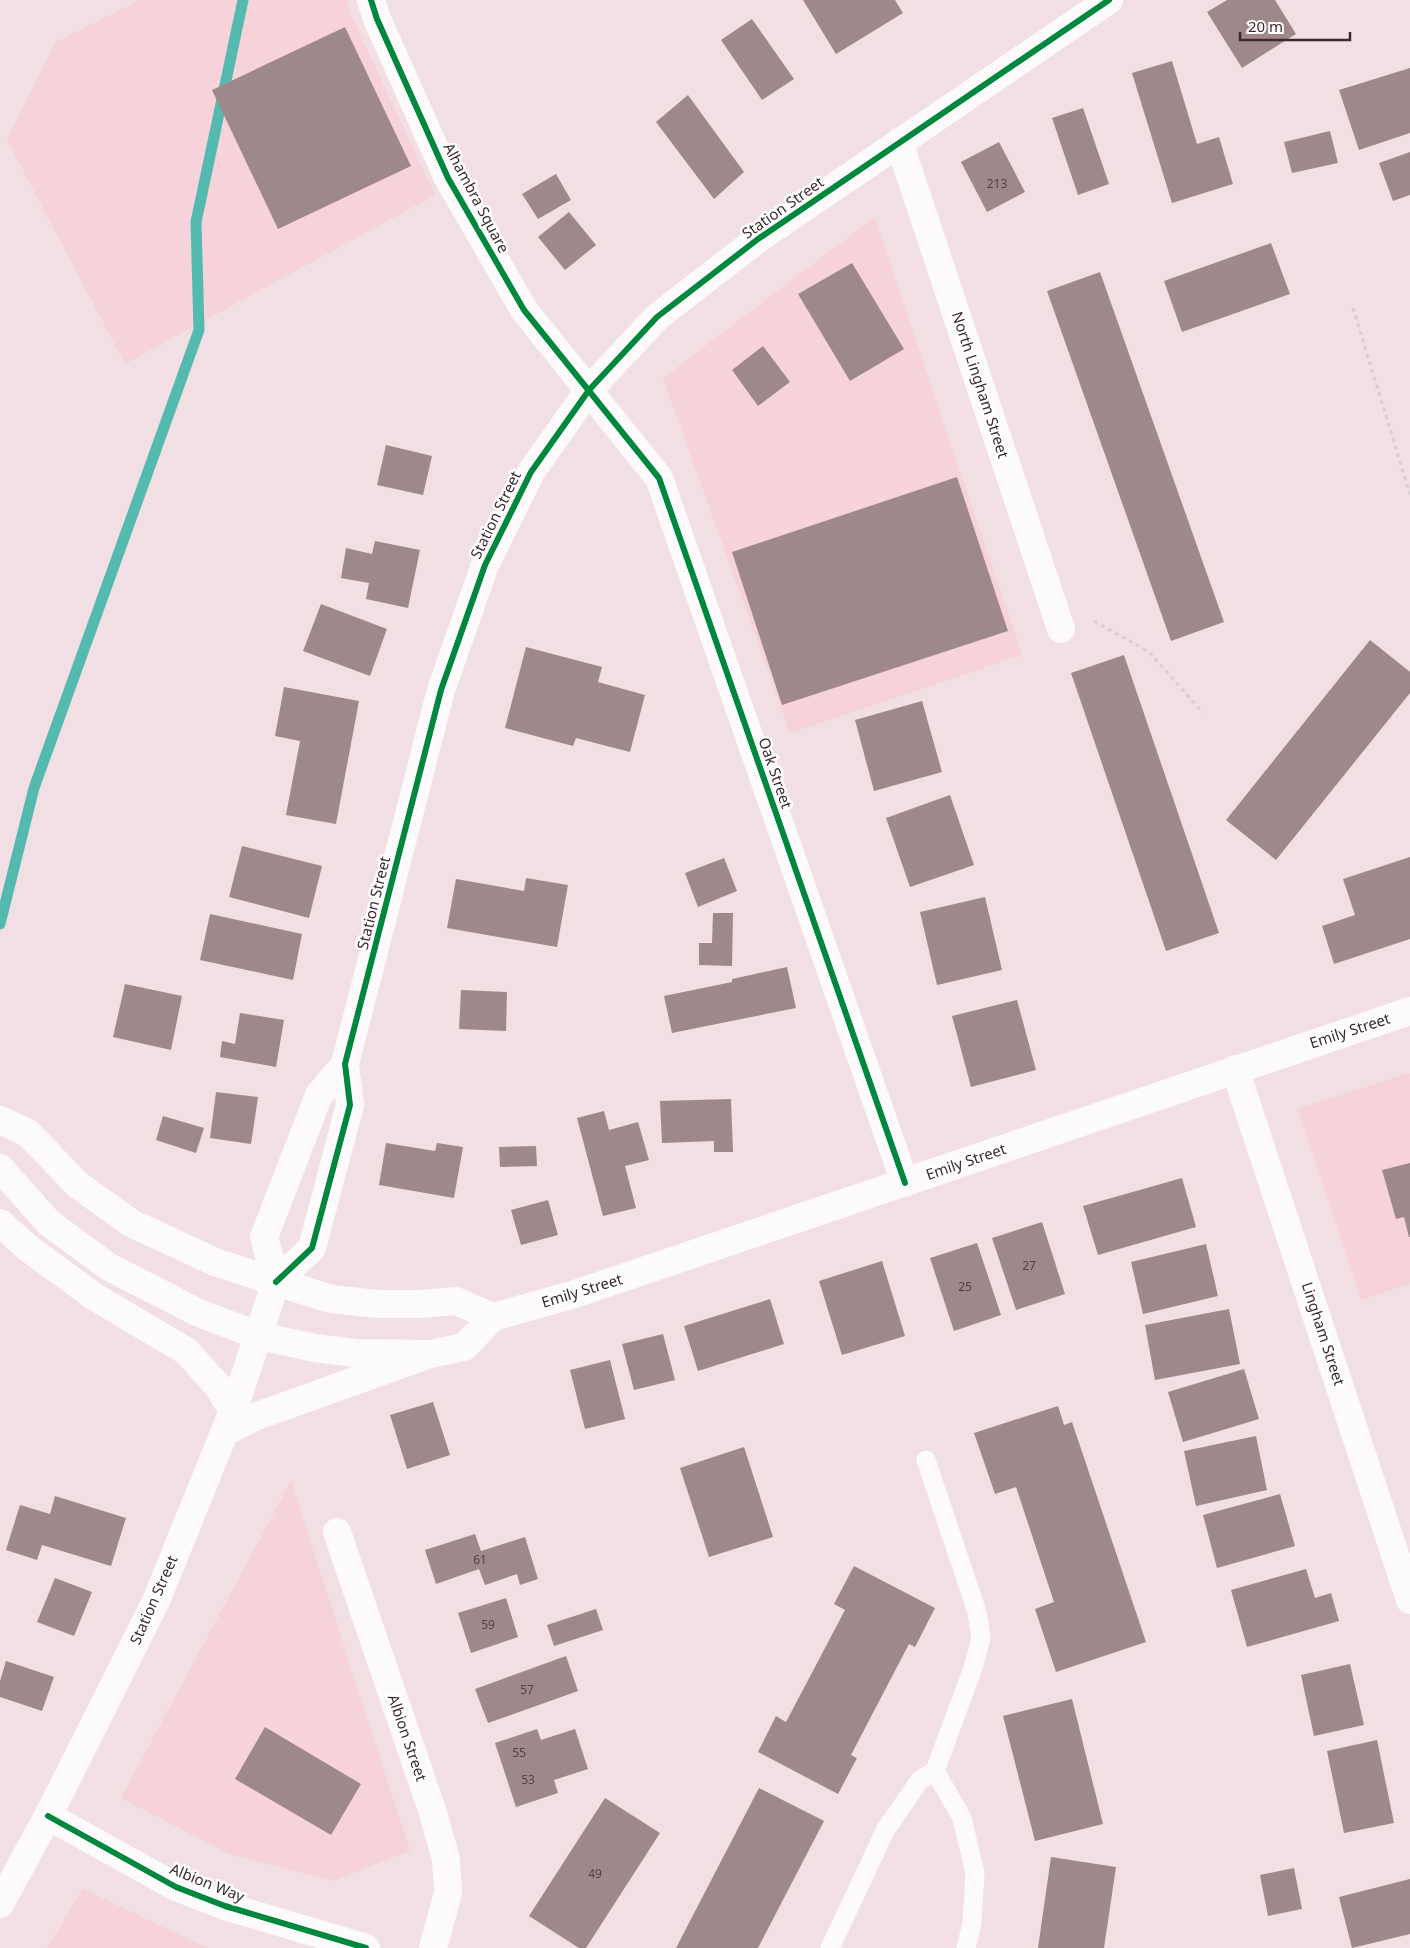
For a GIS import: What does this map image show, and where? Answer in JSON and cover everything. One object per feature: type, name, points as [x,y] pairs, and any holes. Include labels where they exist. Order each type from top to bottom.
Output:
[{"type":"street","name":"Alhambra Square","points":[[371,0],[377,20],[448,178],[524,310],[589,390]]},
{"type":"street","name":"Station Street","points":[[0,1904],[48,1816],[156,1601],[229,1421],[276,1282],[312,1248],[350,1105],[345,1064],[441,690],[485,565],[531,472],[589,390],[657,317],[758,240],[1109,0]]},
{"type":"street","name":"North Lingham Street","points":[[899,142],[1061,629]]},
{"type":"street","name":"Oak Street","points":[[589,390],[659,478],[905,1183]]},
{"type":"street","name":"Emily Street","points":[[493,1317],[572,1295],[1410,1011]]},
{"type":"street","name":"Station Street","points":[[276,1282],[264,1237],[319,1095],[345,1064]]},
{"type":"street","name":"Lingham Street","points":[[1235,1069],[1410,1600]]},
{"type":"street","points":[[0,1120],[28,1133],[78,1185],[131,1223],[215,1262],[331,1299],[378,1304],[420,1304],[456,1301],[493,1317],[464,1347],[430,1354],[254,1417],[229,1421],[217,1384],[186,1351],[95,1296],[28,1248],[0,1223]]},
{"type":"street","points":[[0,1168],[49,1223],[108,1267],[199,1313],[259,1336],[315,1348],[355,1353],[430,1354]]},
{"type":"street","name":"Albion Street","points":[[337,1532],[446,1859],[448,1893],[433,1948]]},
{"type":"street","name":"Albion Way","points":[[48,1816],[176,1887],[225,1906],[366,1948]]},
{"type":"lane","points":[[830,1948],[886,1829],[920,1780],[935,1771],[973,1668],[980,1638],[978,1612],[926,1460]]},
{"type":"lane","points":[[935,1771],[962,1818],[975,1873],[972,1923],[966,1948]]},
{"type":"path","points":[[1353,308],[1410,494]]},
{"type":"path","points":[[1090,618],[1149,652],[1203,713]]},
{"type":"shaded area","points":[[140,0],[346,0],[351,15],[435,195],[125,364],[7,140],[56,42]]},
{"type":"shaded area","points":[[875,217],[1022,655],[790,733],[663,378]]},
{"type":"shaded area","points":[[1410,1073],[1410,1283],[1361,1300],[1297,1109]]},
{"type":"shaded area","points":[[291,1481],[410,1851],[333,1881],[229,1854],[121,1798]]},
{"type":"shaded area","points":[[83,1889],[208,1948],[47,1948]]},
{"type":"building","points":[[803,0],[895,0],[903,13],[836,54]]},
{"type":"building","points":[[1227,0],[1275,0],[1296,34],[1242,68],[1207,12]]},
{"type":"building","points":[[752,19],[794,79],[762,100],[721,40]]},
{"type":"building","points":[[345,27],[411,166],[278,229],[212,90]]},
{"type":"building","points":[[1172,61],[1197,144],[1219,137],[1233,184],[1172,203],[1132,73]]},
{"type":"building","points":[[1410,68],[1410,133],[1359,150],[1339,90]]},
{"type":"building","points":[[688,95],[744,172],[714,199],[656,122]]},
{"type":"building","points":[[1083,108],[1109,184],[1078,195],[1052,118]]},
{"type":"building","points":[[1330,131],[1338,163],[1292,173],[1284,142]]},
{"type":"building","points":[[999,142],[1025,192],[987,212],[961,162]]},
{"type":"building","points":[[1410,152],[1410,195],[1393,201],[1379,163]]},
{"type":"building","points":[[556,174],[571,200],[538,219],[522,194]]},
{"type":"building","points":[[569,212],[596,245],[565,270],[538,237]]},
{"type":"building","points":[[1271,243],[1290,294],[1182,332],[1164,281]]},
{"type":"building","points":[[852,263],[904,349],[850,381],[798,294]]},
{"type":"building","points":[[1100,272],[1224,622],[1171,641],[1047,291]]},
{"type":"building","points":[[763,346],[790,382],[758,406],[732,370]]},
{"type":"building","points":[[386,445],[432,456],[423,495],[377,485]]},
{"type":"building","points":[[957,477],[1008,631],[782,705],[732,552]]},
{"type":"building","points":[[375,541],[420,550],[408,608],[366,599],[369,583],[341,578],[346,548],[372,554]]},
{"type":"building","points":[[321,604],[387,629],[370,676],[303,651]]},
{"type":"building","points":[[1370,640],[1410,672],[1410,693],[1276,860],[1226,820]]},
{"type":"building","points":[[526,647],[602,667],[598,682],[645,695],[630,752],[576,738],[573,746],[505,728]]},
{"type":"building","points":[[1124,655],[1219,933],[1166,951],[1071,673]]},
{"type":"building","points":[[284,687],[359,701],[336,824],[286,815],[300,741],[275,736]]},
{"type":"building","points":[[922,701],[942,772],[874,791],[855,720]]},
{"type":"building","points":[[950,795],[974,865],[910,887],[886,818]]},
{"type":"building","points":[[242,846],[322,866],[309,918],[229,897]]},
{"type":"building","points":[[1410,857],[1410,939],[1334,964],[1322,926],[1355,915],[1343,879]]},
{"type":"building","points":[[724,858],[737,891],[698,907],[685,873]]},
{"type":"building","points":[[526,878],[568,885],[557,947],[447,928],[456,879],[524,891]]},
{"type":"building","points":[[985,897],[1002,970],[937,985],[920,912]]},
{"type":"building","points":[[713,913],[733,913],[732,966],[699,965],[699,943],[712,943]]},
{"type":"building","points":[[210,914],[302,934],[293,980],[200,960]]},
{"type":"building","points":[[787,967],[796,1008],[672,1033],[664,996],[732,982],[732,979]]},
{"type":"building","points":[[125,984],[182,996],[171,1050],[113,1037]]},
{"type":"building","points":[[461,990],[507,992],[506,1031],[459,1029]]},
{"type":"building","points":[[1017,1000],[1036,1070],[971,1087],[952,1016]]},
{"type":"building","points":[[240,1013],[284,1020],[276,1067],[220,1057],[222,1041],[235,1044]]},
{"type":"building","points":[[216,1092],[258,1097],[251,1144],[210,1138]]},
{"type":"building","points":[[731,1099],[733,1152],[714,1152],[714,1141],[662,1143],[660,1101]]},
{"type":"building","points":[[604,1111],[609,1130],[638,1122],[649,1160],[625,1166],[636,1208],[603,1216],[577,1118]]},
{"type":"building","points":[[163,1116],[204,1128],[196,1153],[156,1140]]},
{"type":"building","points":[[386,1143],[435,1151],[437,1143],[463,1147],[454,1198],[379,1185]]},
{"type":"building","points":[[536,1146],[537,1166],[500,1167],[499,1147]]},
{"type":"building","points":[[1410,1163],[1409,1237],[1404,1217],[1396,1219],[1382,1170]]},
{"type":"building","points":[[1182,1178],[1196,1227],[1098,1255],[1083,1206]]},
{"type":"building","points":[[548,1200],[558,1235],[521,1245],[511,1210]]},
{"type":"building","points":[[1042,1222],[1065,1294],[1016,1310],[992,1238]]},
{"type":"building","points":[[977,1243],[1001,1315],[954,1331],[930,1258]]},
{"type":"building","points":[[1206,1244],[1218,1296],[1143,1314],[1131,1262]]},
{"type":"building","points":[[882,1261],[905,1336],[842,1355],[819,1281]]},
{"type":"building","points":[[770,1299],[784,1344],[698,1371],[684,1326]]},
{"type":"building","points":[[1229,1309],[1240,1364],[1155,1380],[1145,1325]]},
{"type":"building","points":[[663,1334],[675,1380],[634,1390],[622,1344]]},
{"type":"building","points":[[610,1360],[625,1419],[585,1429],[570,1370]]},
{"type":"building","points":[[1244,1369],[1259,1419],[1183,1442],[1168,1392]]},
{"type":"building","points":[[433,1402],[450,1455],[407,1469],[390,1415]]},
{"type":"building","points":[[1058,1406],[1064,1425],[1072,1422],[1146,1642],[1056,1672],[1035,1609],[1054,1602],[1016,1487],[995,1494],[974,1433]]},
{"type":"building","points":[[1256,1436],[1267,1490],[1196,1506],[1184,1451]]},
{"type":"building","points":[[744,1447],[773,1537],[709,1557],[680,1468]]},
{"type":"building","points":[[1280,1494],[1295,1546],[1217,1568],[1203,1515]]},
{"type":"building","points":[[55,1496],[126,1518],[111,1566],[42,1545],[37,1560],[6,1550],[20,1505],[50,1514]]},
{"type":"building","points":[[475,1534],[481,1551],[525,1537],[538,1579],[520,1585],[517,1574],[485,1585],[479,1569],[436,1584],[425,1550]]},
{"type":"building","points":[[854,1566],[935,1608],[915,1647],[909,1644],[851,1755],[857,1758],[838,1794],[758,1752],[776,1716],[786,1722],[845,1610],[834,1604]]},
{"type":"building","points":[[1306,1569],[1315,1598],[1331,1593],[1339,1621],[1247,1647],[1231,1590]]},
{"type":"building","points":[[55,1578],[92,1592],[74,1636],[37,1622]]},
{"type":"building","points":[[506,1598],[518,1637],[471,1653],[458,1613]]},
{"type":"building","points":[[596,1609],[603,1630],[554,1646],[547,1625]]},
{"type":"building","points":[[566,1656],[578,1691],[488,1723],[475,1689]]},
{"type":"building","points":[[6,1661],[54,1677],[42,1711],[0,1697],[0,1681]]},
{"type":"building","points":[[1350,1664],[1364,1725],[1314,1736],[1301,1675]]},
{"type":"building","points":[[1072,1699],[1103,1824],[1035,1841],[1003,1716]]},
{"type":"building","points":[[265,1727],[361,1784],[331,1835],[235,1779]]},
{"type":"building","points":[[537,1729],[541,1740],[575,1729],[588,1769],[554,1780],[558,1793],[516,1807],[495,1743]]},
{"type":"building","points":[[1377,1740],[1394,1823],[1344,1833],[1327,1751]]},
{"type":"building","points":[[759,1788],[824,1821],[758,1948],[676,1948]]},
{"type":"building","points":[[605,1798],[660,1833],[586,1948],[579,1948],[529,1916]]},
{"type":"building","points":[[1051,1857],[1116,1867],[1104,1948],[1038,1948]]},
{"type":"building","points":[[1294,1868],[1302,1909],[1268,1916],[1260,1875]]},
{"type":"building","points":[[1410,1879],[1410,1934],[1352,1948],[1339,1897]]},
{"type":"waterway","points":[[0,924],[34,788],[199,330],[196,222],[243,0]]},
{"type":"cycle path","points":[[371,0],[377,19],[448,178],[524,310],[659,478],[905,1183]]},
{"type":"cycle path","points":[[276,1282],[312,1248],[350,1105],[345,1064],[441,690],[485,565],[531,472],[589,390],[657,317],[758,239],[1109,0]]},
{"type":"cycle path","points":[[48,1816],[176,1887],[225,1906],[366,1948]]}]
